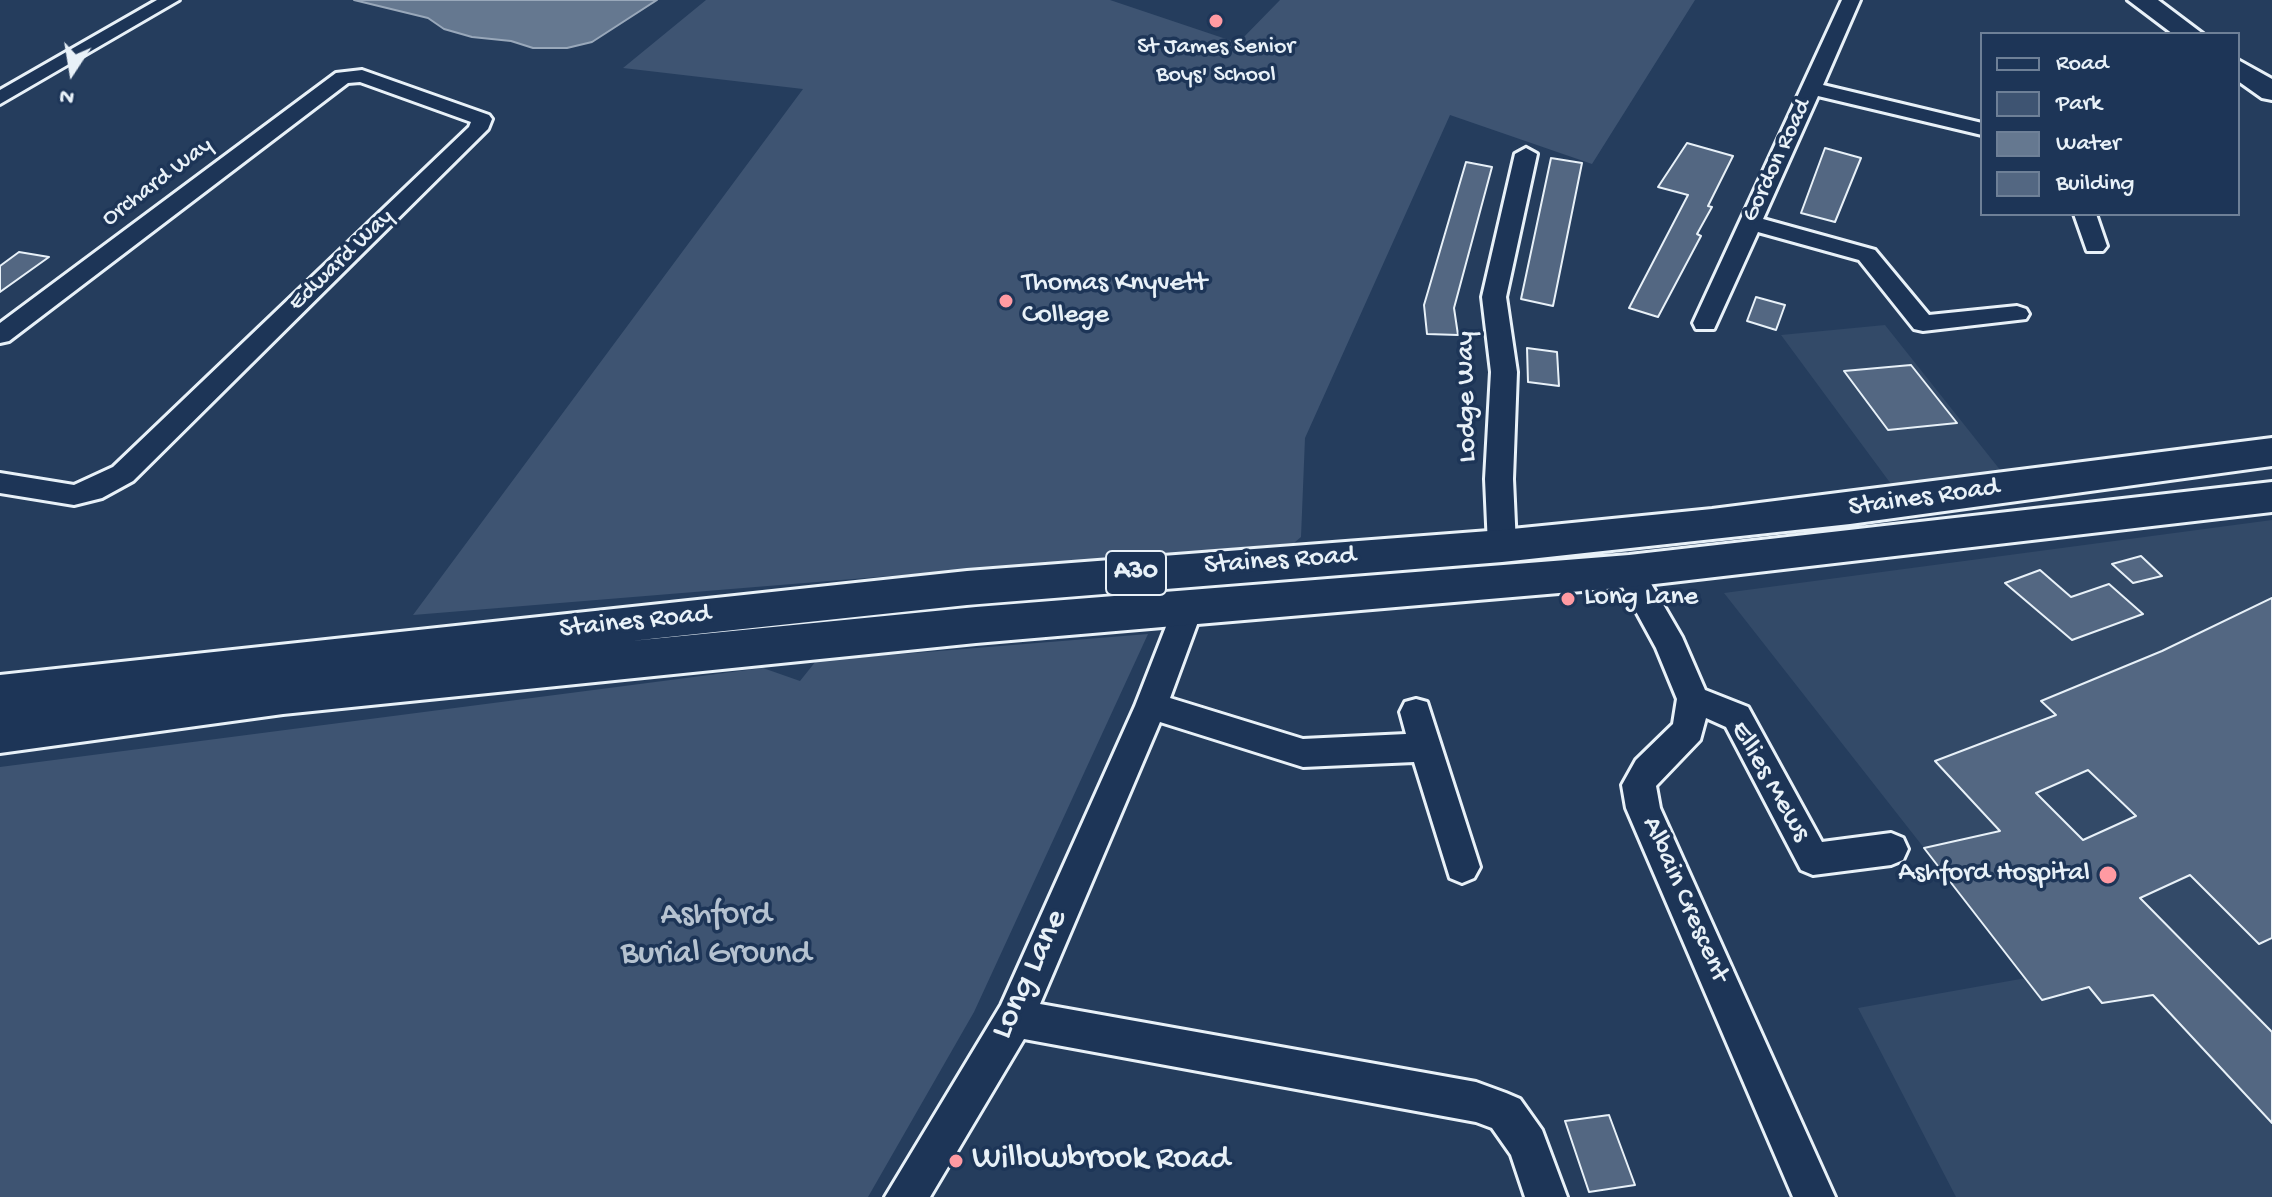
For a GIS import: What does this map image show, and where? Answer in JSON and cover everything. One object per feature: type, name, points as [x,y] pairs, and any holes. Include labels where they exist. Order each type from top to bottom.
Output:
[{"type":"highway","name":"Staines Road","points":[[0,694],[967,588],[1502,546],[1850,509],[2272,452]]},
{"type":"highway","name":"Staines Road","points":[[0,733],[298,694],[945,628],[1629,571],[2272,497]]},
{"type":"main road","points":[[2141,0],[2187,32]]},
{"type":"main road","points":[[2240,69],[2272,92]]},
{"type":"street","points":[[0,98],[170,0]]},
{"type":"street","name":"Gordon Road","points":[[1705,323],[1851,0]]},
{"type":"street","name":"Orchard Way","points":[[0,335],[338,80],[349,75]]},
{"type":"street","name":"Edward Way","points":[[0,483],[58,495],[92,491],[123,474],[481,126],[479,117],[362,76],[349,75]]},
{"type":"street","points":[[1811,88],[1980,129]]},
{"type":"street","name":"Lodge Way","points":[[1502,546],[1499,479],[1504,372],[1494,297],[1526,154]]},
{"type":"street","points":[[2086,216],[2095,246]]},
{"type":"street","points":[[1749,222],[1867,255],[1923,323],[2017,314]]},
{"type":"street","points":[[1629,571],[1671,646],[1693,699]]},
{"type":"street","name":"Long Lane","points":[[906,1197],[1015,1018],[1151,706],[1184,619],[1183,608]]},
{"type":"street","name":"Ellies Mews","points":[[1693,699],[1737,717],[1813,859],[1891,849]]},
{"type":"street","name":"Albain Crescent","points":[[1693,699],[1688,730],[1648,770],[1639,785],[1643,808],[1814,1197]]},
{"type":"street","points":[[1151,706],[1303,753],[1425,747]]},
{"type":"street","points":[[1416,712],[1462,867]]},
{"type":"street","points":[[1015,1018],[1476,1102],[1506,1113],[1528,1144],[1546,1197]]},
{"type":"shaded area","points":[[1885,325],[2001,471],[1891,484],[1781,335]]},
{"type":"shaded area","name":"Ashford Hospital","points":[[2272,520],[2272,1197],[1956,1197],[1858,1008],[2026,978],[1724,593]]},
{"type":"green space","name":"Thomas Knyvett College","points":[[706,0],[1110,0],[1238,43],[1280,0],[1695,0],[1592,164],[1450,115],[1305,438],[1301,537],[1294,543],[413,615],[803,89],[623,68]]},
{"type":"green space","name":"Ashford Burial Ground","points":[[1148,634],[974,1012],[868,1197],[0,1197],[0,767],[763,668],[800,681],[816,661]]},
{"type":"water","points":[[354,0],[657,0],[592,42],[567,48],[533,48],[511,41],[472,37],[444,29],[428,18]]},
{"type":"building","points":[[1687,143],[1733,156],[1708,206],[1712,207],[1697,234],[1701,236],[1658,317],[1629,308],[1688,195],[1658,187]]},
{"type":"building","points":[[1825,148],[1861,158],[1835,222],[1801,213]]},
{"type":"building","points":[[1551,158],[1582,163],[1553,306],[1521,299]]},
{"type":"building","points":[[1466,162],[1492,167],[1454,308],[1458,335],[1427,334],[1424,305]]},
{"type":"building","points":[[19,252],[49,257],[0,292],[0,266]]},
{"type":"building","points":[[1756,297],[1785,305],[1776,330],[1747,321]]},
{"type":"building","points":[[1527,348],[1557,352],[1559,386],[1528,382]]},
{"type":"building","points":[[1911,365],[1957,423],[1888,430],[1844,371]]},
{"type":"building","points":[[2141,556],[2162,576],[2133,583],[2112,564]]},
{"type":"building","points":[[2040,570],[2071,597],[2109,584],[2143,614],[2072,640],[2005,583]]},
{"type":"building","points":[[2272,598],[2272,938],[2259,944],[2190,875],[2140,898],[2272,1032],[2272,1123],[2153,995],[2102,1003],[2089,987],[2042,1000],[1924,848],[2000,831],[1935,761],[2056,715],[2041,701],[2162,651]],"holes":[[[2088,770],[2136,816],[2083,840],[2036,793]]]},
{"type":"building","points":[[1609,1115],[1635,1185],[1589,1192],[1565,1121]]},
{"type":"place","name":"St James Senior Boys' School","points":[[1216,21]]},
{"type":"place","name":"Thomas Knyvett College","points":[[1006,301]]},
{"type":"place","name":"Long Lane","points":[[1568,599]]},
{"type":"place","name":"Ashford Hospital","points":[[2108,875]]},
{"type":"place","name":"Willowbrook Road","points":[[956,1161]]}]
